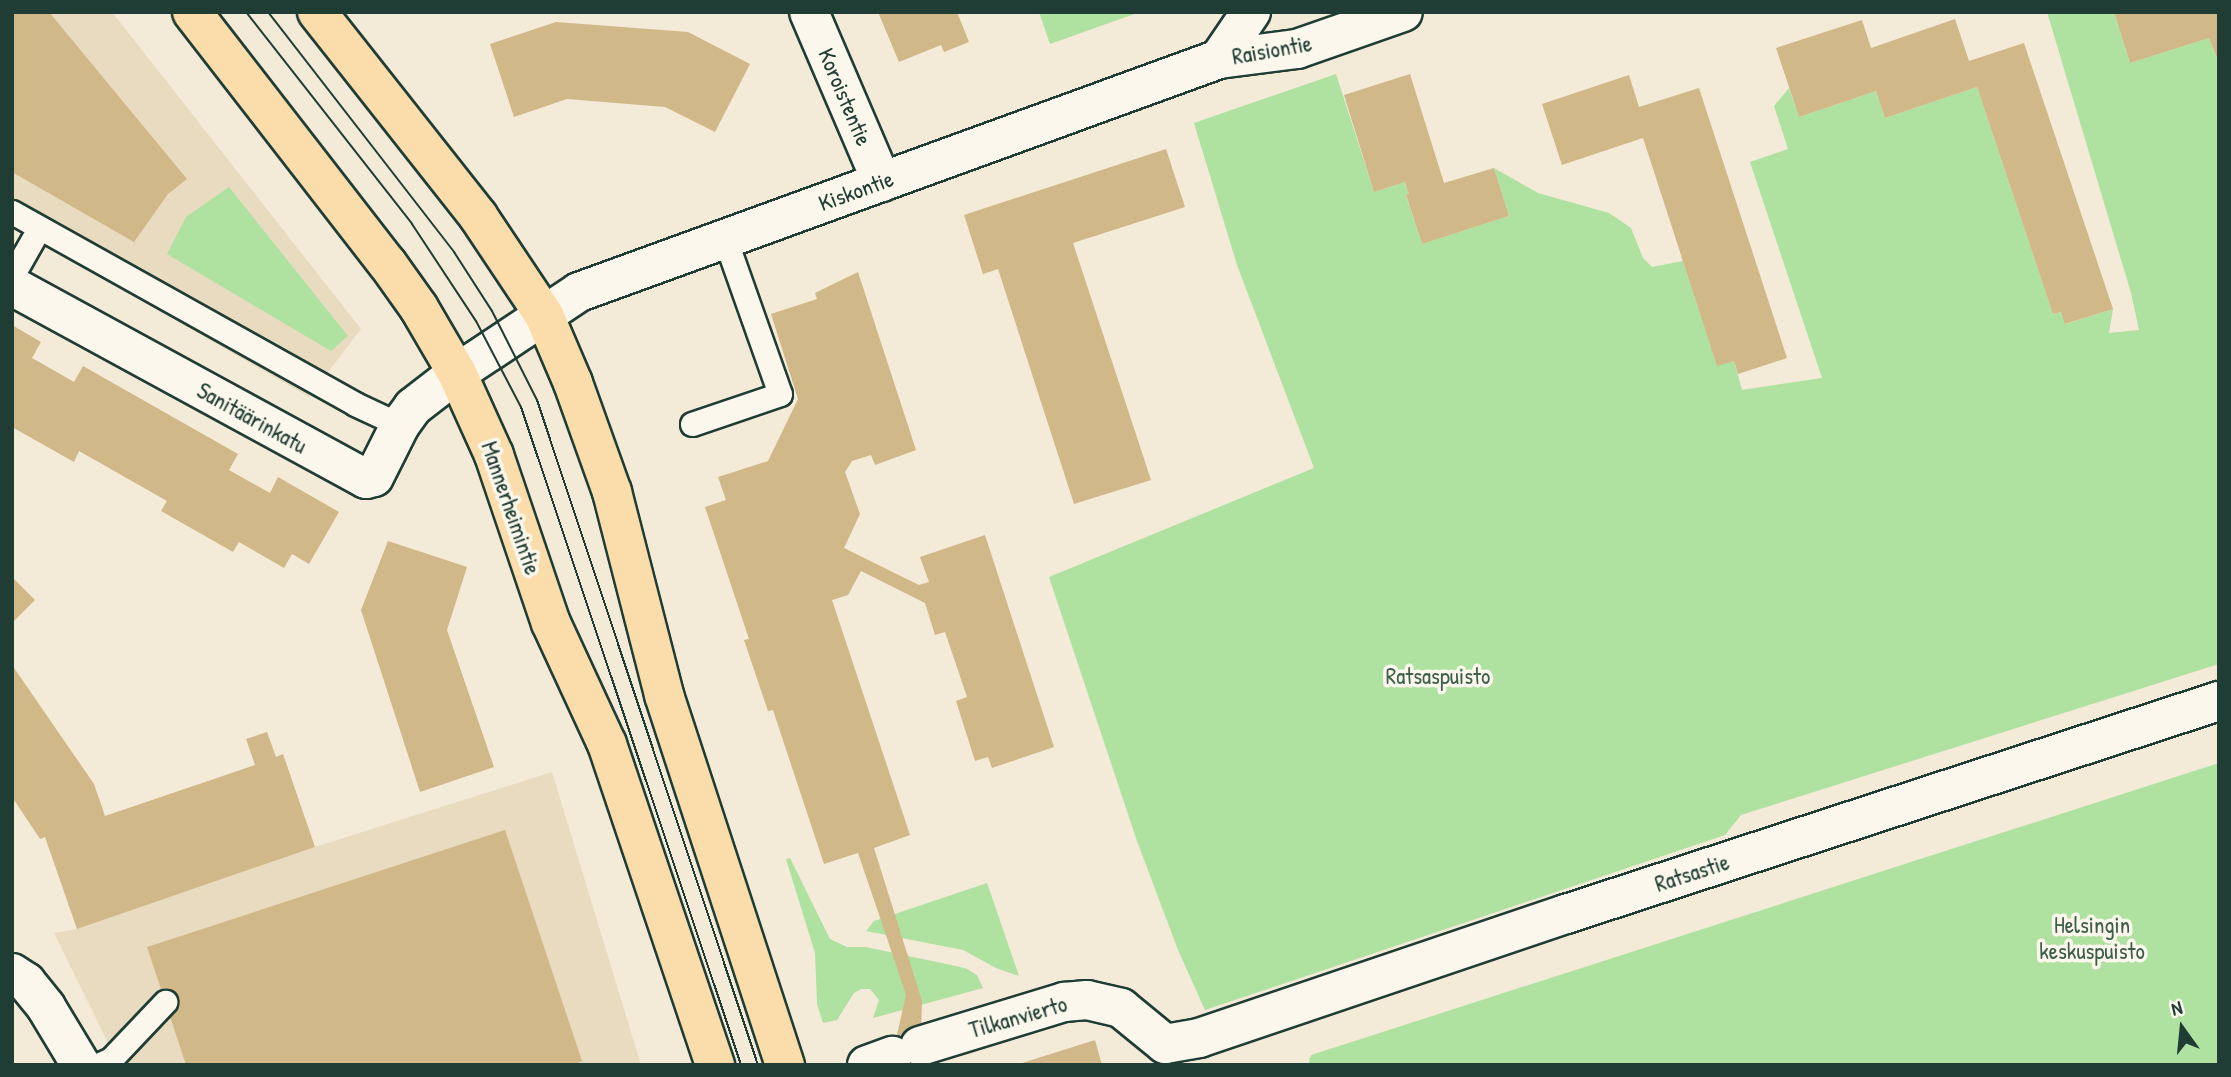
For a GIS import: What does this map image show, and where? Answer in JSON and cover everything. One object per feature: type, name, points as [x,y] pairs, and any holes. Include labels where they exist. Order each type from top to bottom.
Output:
[{"type":"main road","name":"Mannerheimintie","points":[[192,12],[387,262],[419,308],[457,373],[490,445],[551,623],[607,744],[715,1065]]},
{"type":"main road","points":[[317,12],[478,216],[544,315],[573,383],[612,492],[664,695],[785,1065]]},
{"type":"street","name":"Koroistentie","points":[[809,12],[882,182]]},
{"type":"street","points":[[1219,59],[1251,12]]},
{"type":"street","name":"Raisiontie","points":[[1219,59],[1297,49],[1403,12]]},
{"type":"street","name":"Kiskontie","points":[[457,373],[579,292],[1219,59]]},
{"type":"street","name":"Sanitäärinkatu","points":[[12,286],[366,479],[374,477],[400,425],[426,394],[457,373]]},
{"type":"street","name":"Ratsastie","points":[[1163,1055],[1199,1038],[1579,910],[2219,701]]},
{"type":"street","points":[[12,973],[26,982],[46,1007],[82,1065]]},
{"type":"street","name":"Tilkanvierto","points":[[893,1056],[1052,1006],[1087,1000],[1121,1008],[1163,1055]]},
{"type":"lane","points":[[12,212],[355,404],[400,425]]},
{"type":"lane","points":[[12,276],[33,239]]},
{"type":"lane","points":[[692,424],[780,394],[725,239]]},
{"type":"lane","points":[[98,1065],[111,1059],[165,1002]]},
{"type":"shaded area","points":[[12,12],[112,12],[361,329],[309,397],[12,226]]},
{"type":"shaded area","points":[[552,772],[641,1065],[119,1065],[54,933],[77,929],[315,847]]},
{"type":"green space","points":[[1039,12],[1140,12],[1050,44]]},
{"type":"green space","name":"Ratsaspuisto","points":[[2047,12],[2114,12],[2130,63],[2209,38],[2219,63],[2219,664],[1741,815],[1725,835],[1205,1010],[1178,950],[1137,841],[1049,577],[1314,468],[1237,265],[1194,123],[1336,74],[1374,192],[1405,182],[1409,194],[1406,196],[1422,244],[1509,216],[1494,168],[1538,193],[1609,213],[1631,228],[1643,258],[1652,267],[1683,261],[1717,365],[1734,361],[1742,390],[1822,378],[1750,162],[1788,149],[1774,106],[1789,88],[1799,117],[1876,91],[1885,118],[1977,87],[2053,314],[2061,312],[2066,324],[2113,309],[2109,333],[2139,330],[2131,293]]},
{"type":"green space","points":[[229,187],[348,336],[331,351],[167,254],[186,217]]},
{"type":"green space","name":"Helsingin keskuspuisto","points":[[2219,763],[2219,1065],[1308,1065],[1311,1055]]},
{"type":"green space","points":[[790,858],[830,939],[847,947],[866,947],[965,968],[977,975],[983,988],[873,1018],[879,1000],[870,989],[861,989],[854,993],[837,1020],[823,1023],[817,1004],[815,953],[786,859]]},
{"type":"green space","points":[[987,883],[1019,976],[996,968],[963,950],[866,931],[874,921]]},
{"type":"building","points":[[12,12],[49,12],[187,179],[168,194],[134,242],[12,172]]},
{"type":"building","points":[[878,12],[957,12],[969,42],[944,52],[941,45],[899,62]]},
{"type":"building","points":[[2114,12],[2219,12],[2219,63],[2209,38],[2130,63]]},
{"type":"building","points":[[1955,19],[1969,61],[2024,43],[2113,309],[2065,324],[2061,312],[2053,314],[1977,87],[1885,118],[1876,91],[1799,117],[1776,48],[1862,20],[1871,48]]},
{"type":"building","points":[[556,22],[688,32],[750,64],[715,132],[665,107],[567,99],[514,117],[490,44]]},
{"type":"building","points":[[1410,74],[1444,183],[1494,168],[1509,216],[1422,244],[1406,195],[1409,194],[1405,182],[1374,192],[1344,95]]},
{"type":"building","points":[[1629,75],[1639,107],[1699,88],[1787,358],[1738,374],[1734,361],[1717,366],[1643,138],[1562,165],[1542,104]]},
{"type":"building","points":[[1166,149],[1185,207],[1073,243],[1151,480],[1074,504],[998,269],[983,274],[964,215]]},
{"type":"building","points":[[858,272],[916,450],[875,465],[871,455],[852,461],[845,472],[860,514],[844,548],[919,585],[929,582],[920,557],[985,535],[1054,747],[992,768],[988,757],[975,761],[956,701],[967,697],[945,632],[935,635],[925,603],[861,571],[848,595],[832,600],[910,835],[874,848],[922,1001],[920,1065],[890,1065],[906,995],[858,853],[824,864],[773,710],[768,711],[744,640],[749,639],[705,507],[726,500],[718,477],[768,461],[798,399],[771,314],[817,299],[815,293]]},
{"type":"building","points":[[12,325],[41,342],[32,358],[74,382],[83,366],[238,454],[229,470],[270,493],[278,477],[339,512],[309,564],[292,554],[284,568],[239,542],[233,552],[161,511],[167,501],[79,451],[74,462],[12,427]]},
{"type":"building","points":[[388,541],[467,567],[447,630],[494,767],[420,792],[361,610]]},
{"type":"building","points":[[12,577],[35,600],[12,623]]},
{"type":"building","points":[[12,665],[94,784],[105,816],[255,765],[246,739],[267,732],[276,757],[283,754],[315,847],[77,929],[45,837],[40,839],[12,797]]},
{"type":"building","points":[[505,830],[582,1061],[572,1065],[186,1065],[147,947]]},
{"type":"building","points":[[1095,1040],[1102,1065],[1019,1064]]},
{"type":"tram line","points":[[246,12],[412,224],[476,321],[521,407],[741,1065]]},
{"type":"tram line","points":[[268,12],[454,252],[492,311],[537,400],[758,1065]]}]
